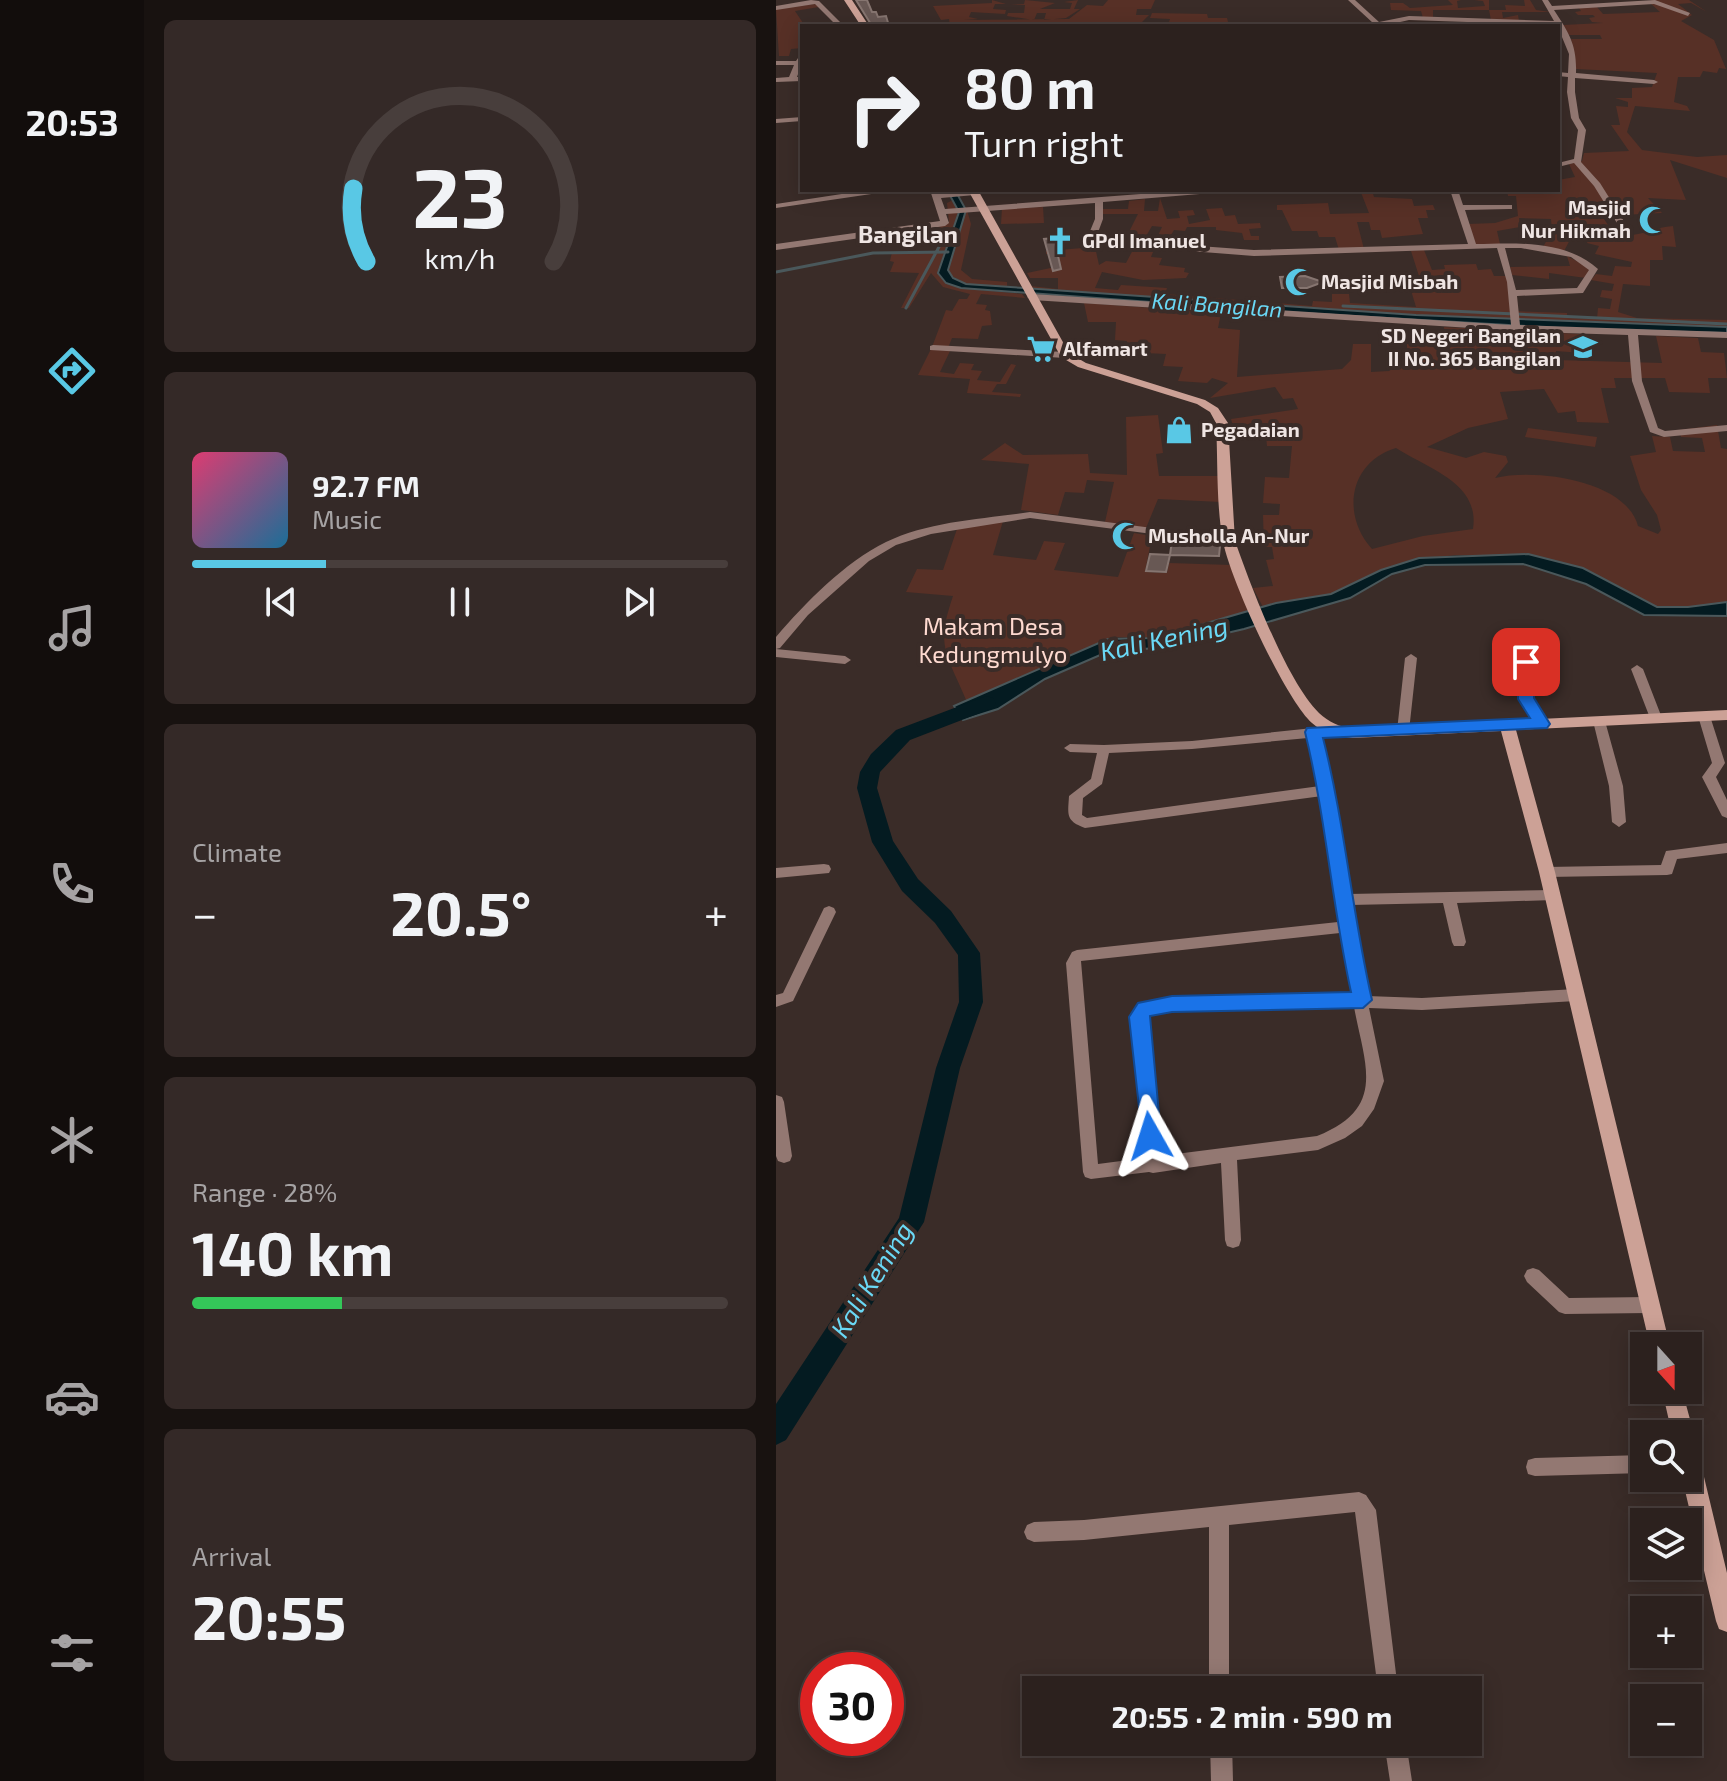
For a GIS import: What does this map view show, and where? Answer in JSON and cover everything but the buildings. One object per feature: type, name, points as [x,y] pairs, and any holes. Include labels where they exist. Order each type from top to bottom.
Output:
[{"type":"main road","points":[[848,0],[864,24]]},
{"type":"main road","points":[[974,192],[1065,355],[1082,365],[1201,402],[1218,414],[1222,423],[1229,541],[1253,603],[1310,712],[1334,731],[1403,731],[1727,715]]},
{"type":"main road","points":[[1507,725],[1553,895],[1656,1332]]},
{"type":"main road","points":[[1699,1492],[1720,1562],[1727,1621]]},
{"type":"street","points":[[1351,0],[1379,24]]},
{"type":"street","points":[[1545,0],[1559,23]]},
{"type":"street","points":[[776,8],[816,1],[839,24]]},
{"type":"street","points":[[1550,8],[1655,2],[1663,7],[1680,8],[1688,14]]},
{"type":"street","points":[[1384,24],[1409,18],[1559,23]]},
{"type":"street","points":[[1560,25],[1572,49],[1575,116],[1582,130],[1576,161]]},
{"type":"street","points":[[792,80],[800,58]]},
{"type":"street","points":[[776,63],[798,63]]},
{"type":"street","points":[[1560,74],[1654,82]]},
{"type":"street","points":[[776,80],[800,79]]},
{"type":"street","points":[[776,121],[800,119]]},
{"type":"street","points":[[1560,165],[1576,161]]},
{"type":"street","points":[[1576,161],[1597,185],[1628,234]]},
{"type":"street","points":[[776,206],[871,192]]},
{"type":"street","points":[[776,247],[944,224],[941,197],[974,192]]},
{"type":"street","points":[[1121,200],[1123,192]]},
{"type":"street","points":[[944,212],[982,206],[1099,202],[1203,192]]},
{"type":"street","points":[[1455,192],[1473,247]]},
{"type":"street","points":[[1099,202],[1099,219],[1092,236],[1100,241],[1266,253],[1526,245],[1569,254],[1594,269],[1580,291],[1513,293]]},
{"type":"street","points":[[1460,208],[1509,207]]},
{"type":"street","points":[[1500,245],[1513,293],[1516,328]]},
{"type":"street","points":[[1030,294],[1516,328],[1727,335]]},
{"type":"street","points":[[1633,333],[1637,381],[1654,430],[1664,434],[1727,428]]},
{"type":"street","points":[[933,348],[1065,355]]},
{"type":"street","points":[[776,645],[804,612],[865,559],[892,543],[929,531],[1030,515],[1229,541]]},
{"type":"street","points":[[776,653],[845,660]]},
{"type":"street","points":[[1403,731],[1411,658]]},
{"type":"street","points":[[1526,662],[1526,699],[1542,724]]},
{"type":"street","points":[[1637,669],[1656,718]]},
{"type":"street","points":[[1704,716],[1719,763],[1709,777],[1727,813]]},
{"type":"street","points":[[1599,721],[1616,786],[1619,822]]},
{"type":"street","points":[[1070,748],[1192,745],[1334,731]]},
{"type":"street","points":[[1313,732],[1328,790],[1346,927],[1363,1000],[1376,1081],[1372,1103],[1362,1118],[1343,1134],[1318,1143],[1229,1153],[1105,1173],[1090,1170],[1075,959],[1098,952],[1346,927]]},
{"type":"street","points":[[1104,749],[1097,781],[1076,796],[1075,817],[1081,822],[1328,790]]},
{"type":"street","points":[[1547,872],[1667,870],[1671,855],[1727,848]]},
{"type":"street","points":[[776,873],[824,869]]},
{"type":"street","points":[[1342,900],[1553,895]]},
{"type":"street","points":[[1449,897],[1459,942]]},
{"type":"street","points":[[776,1001],[788,997],[829,912]]},
{"type":"street","points":[[1153,1166],[1139,1012],[1172,1004],[1363,1000],[1422,1004],[1576,995]]},
{"type":"street","points":[[776,1102],[784,1156]]},
{"type":"street","points":[[1229,1153],[1233,1240]]},
{"type":"street","points":[[1533,1276],[1565,1306],[1649,1305]]},
{"type":"street","points":[[1535,1467],[1630,1464]]},
{"type":"street","points":[[1034,1532],[1219,1517],[1354,1501],[1363,1505],[1386,1676]]},
{"type":"street","points":[[1219,1517],[1219,1676]]},
{"type":"street","points":[[1221,1756],[1222,1781]]},
{"type":"street","points":[[1397,1756],[1401,1781]]},
{"type":"green space","points":[[992,0],[1006,4],[995,4],[993,9],[1006,10],[1005,14],[971,12],[969,17],[978,19],[964,20],[1069,19],[1087,5],[1103,6],[1108,0],[1155,0],[1151,9],[1137,9],[1136,15],[1149,15],[1142,22],[1159,24],[950,24],[949,19],[941,20],[933,6],[992,3]]},
{"type":"green space","points":[[1025,0],[1055,3],[1040,9],[1070,9],[1072,3],[1064,2],[1078,0],[1074,9],[1080,9],[1066,18],[1044,20],[1046,13],[1037,13],[1034,20],[1007,16],[1008,13],[1024,13],[1025,5],[1010,4],[1024,4]]},
{"type":"green space","points":[[1448,0],[1461,0],[1457,1],[1458,8],[1485,6],[1483,1],[1474,0],[1489,0],[1489,10],[1433,10],[1433,18],[1423,18],[1421,11],[1391,10],[1390,3],[1403,3],[1410,8],[1453,5]]},
{"type":"green space","points":[[1524,0],[1530,0],[1536,10],[1551,12],[1502,12],[1503,18],[1518,15],[1519,21],[1491,20],[1489,10],[1506,10],[1505,5],[1525,6]]},
{"type":"green space","points":[[1651,0],[1689,0],[1707,12],[1691,3],[1678,4],[1692,15],[1681,21],[1714,40],[1726,69],[1719,68],[1717,73],[1703,71],[1700,77],[1678,77],[1674,102],[1687,106],[1690,111],[1635,106],[1627,132],[1642,150],[1697,157],[1727,155],[1727,178],[1670,160],[1686,200],[1648,198],[1662,213],[1602,216],[1608,225],[1620,224],[1628,235],[1673,226],[1676,247],[1662,246],[1663,260],[1650,260],[1650,286],[1623,284],[1618,312],[1637,318],[1727,320],[1727,327],[1380,313],[1034,290],[1031,286],[1058,289],[1058,278],[1030,278],[1027,273],[1060,266],[1058,254],[1046,254],[1046,251],[1095,247],[1099,265],[1106,261],[1126,263],[1135,246],[1155,247],[1151,257],[1162,258],[1159,265],[1185,268],[1184,272],[1189,273],[1186,278],[1143,280],[1102,272],[1095,288],[1118,290],[1121,285],[1167,288],[1165,294],[1312,306],[1313,301],[1332,302],[1332,294],[1349,294],[1350,303],[1416,307],[1407,277],[1419,276],[1411,251],[1424,250],[1432,270],[1445,269],[1444,265],[1476,264],[1478,270],[1491,269],[1494,276],[1508,276],[1513,311],[1567,313],[1567,318],[1597,319],[1598,308],[1610,309],[1612,299],[1600,297],[1602,290],[1612,291],[1614,284],[1591,280],[1596,274],[1612,276],[1615,266],[1631,267],[1632,262],[1595,254],[1599,246],[1587,243],[1589,238],[1572,236],[1564,251],[1543,247],[1552,231],[1551,219],[1519,218],[1520,227],[1497,231],[1500,244],[1474,245],[1468,224],[1495,223],[1518,216],[1516,196],[1508,196],[1507,192],[1560,192],[1560,180],[1575,177],[1569,164],[1582,161],[1584,153],[1629,151],[1611,125],[1620,125],[1616,106],[1628,107],[1628,102],[1615,98],[1632,98],[1632,88],[1652,87],[1657,73],[1575,69],[1571,39],[1602,39],[1600,35],[1569,35],[1563,25],[1603,23],[1592,22],[1589,18],[1595,17],[1593,15],[1578,15],[1575,12],[1581,11],[1579,8],[1597,7],[1603,14],[1660,12],[1650,3],[1653,3]]},
{"type":"green space","points":[[815,4],[819,7],[795,11],[804,24],[800,24],[800,48],[791,49],[789,56],[779,56],[776,9]]},
{"type":"green space","points":[[1152,13],[1207,14],[1208,18],[1227,18],[1228,24],[1168,24],[1170,19],[1150,18]]},
{"type":"green space","points":[[1361,192],[1373,192],[1374,197],[1412,199],[1414,206],[1433,205],[1435,210],[1426,210],[1428,218],[1418,218],[1423,234],[1382,238],[1380,230],[1371,230],[1369,222],[1357,222],[1364,249],[1339,250],[1335,237],[1319,237],[1317,231],[1292,231],[1282,210],[1277,210],[1277,205],[1328,203],[1330,214],[1369,213]]},
{"type":"green space","points":[[1160,198],[1167,219],[1180,218],[1178,211],[1193,210],[1195,215],[1187,216],[1189,224],[1210,220],[1206,209],[1222,208],[1225,216],[1235,215],[1238,224],[1260,223],[1261,228],[1249,229],[1251,236],[1259,236],[1259,240],[1244,240],[1242,233],[1216,230],[1216,227],[1187,227],[1185,231],[1174,230],[1165,245],[1154,244],[1162,227],[1152,226],[1142,243],[1117,240],[1123,231],[1129,232],[1138,214],[1103,214],[1103,209],[1128,209],[1129,201],[1145,199],[1144,211],[1158,211]]},
{"type":"green space","points":[[953,200],[959,212],[938,270],[940,277],[961,288],[1022,294],[1025,298],[981,294],[976,304],[987,305],[985,310],[990,311],[992,325],[982,326],[978,339],[952,338],[948,348],[932,347],[946,310],[952,311],[959,299],[967,299],[970,294],[943,287],[931,273],[909,308],[901,308],[919,273],[890,272],[894,262],[890,261],[892,252],[935,252],[940,238],[937,226],[885,231],[949,222],[947,203]]},
{"type":"green space","points":[[966,207],[971,224],[961,270],[972,279],[1007,282],[1007,288],[966,284],[950,275],[948,270]]},
{"type":"green space","points":[[1043,207],[1044,223],[1001,224],[1002,208]]},
{"type":"green space","points":[[1567,256],[1590,268],[1586,278],[1549,273],[1549,279],[1512,275],[1510,267],[1570,266]]},
{"type":"green space","points":[[1084,303],[1221,313],[1218,328],[1240,330],[1237,377],[1342,369],[1351,360],[1353,344],[1371,344],[1371,372],[1389,371],[1396,366],[1396,356],[1407,356],[1407,344],[1445,344],[1444,327],[1580,334],[1582,353],[1556,351],[1556,360],[1662,363],[1656,336],[1698,338],[1701,352],[1724,353],[1727,378],[1708,378],[1710,393],[1669,392],[1665,378],[1614,378],[1616,388],[1601,388],[1609,423],[1577,422],[1575,411],[1558,413],[1544,389],[1500,392],[1508,419],[1468,428],[1427,447],[1466,458],[1484,452],[1506,456],[1508,462],[1495,478],[1512,475],[1555,477],[1598,488],[1630,510],[1638,526],[1658,534],[1661,530],[1657,515],[1641,490],[1630,456],[1656,452],[1652,436],[1670,437],[1673,451],[1705,452],[1702,438],[1681,437],[1679,430],[1717,425],[1721,448],[1727,449],[1727,602],[1657,607],[1583,568],[1536,556],[1455,555],[1404,562],[1331,594],[1263,607],[1253,588],[1273,586],[1266,560],[1274,559],[1272,547],[1264,547],[1263,515],[1279,515],[1280,504],[1263,503],[1265,477],[1289,478],[1292,446],[1267,446],[1266,436],[1289,435],[1287,424],[1234,430],[1231,419],[1298,409],[1293,398],[1283,399],[1275,387],[1210,398],[1228,383],[1212,378],[1207,383],[1178,381],[1183,367],[1163,366],[1166,354],[1124,352],[1127,341],[1115,340],[1116,322],[1088,322]],"holes":[[[1396,448],[1450,479],[1460,489],[1469,500],[1473,529],[1423,536],[1372,549],[1356,521],[1355,491],[1368,465]]]},
{"type":"green space","points":[[931,349],[950,351],[940,372],[954,374],[960,363],[974,364],[971,370],[982,371],[977,380],[1000,382],[1011,364],[1016,365],[1006,384],[997,384],[992,392],[1021,394],[1020,397],[967,393],[970,379],[918,375]]},
{"type":"green space","points":[[1158,415],[1163,453],[1156,454],[1159,476],[1219,476],[1221,502],[1158,499],[1146,528],[1105,522],[1114,482],[1087,480],[1084,493],[1065,492],[1058,515],[1021,510],[1029,464],[981,460],[1005,443],[1023,455],[1088,454],[1090,473],[1127,475],[1126,417]]},
{"type":"green space","points":[[1528,428],[1597,437],[1595,447],[1525,437]]},
{"type":"green space","name":"Makam Desa Kedungmulyo","points":[[1003,521],[993,555],[1036,560],[1044,541],[1065,543],[1054,570],[1118,577],[1134,533],[1152,536],[1145,572],[1167,573],[1169,563],[1231,565],[1250,611],[1155,638],[1117,637],[967,702],[949,661],[944,640],[953,596],[906,592],[917,569],[943,570],[957,529]]},
{"type":"water","name":"Kali Bangilan","points":[[948,192],[956,192],[966,210],[948,270],[953,278],[966,284],[1416,315],[1727,327],[1727,333],[1578,329],[1284,312],[961,288],[946,283],[938,273],[959,212]]},
{"type":"water","points":[[1528,554],[1583,568],[1657,607],[1727,602],[1727,616],[1644,615],[1586,584],[1523,564],[1425,565],[1392,574],[1350,598],[1244,629],[1167,647],[1107,652],[1045,679],[998,709],[963,720],[954,706],[1108,639],[1155,638],[1276,603],[1331,594],[1381,570],[1419,558]]},
{"type":"waterway","points":[[936,252],[946,234],[955,231]]},
{"type":"waterway","points":[[776,272],[873,253],[936,252]]},
{"type":"waterway","points":[[906,308],[936,252]]},
{"type":"waterway","points":[[936,252],[948,252]]},
{"type":"waterway","points":[[1343,306],[1727,324]]},
{"type":"waterway","name":"Kali Kening","points":[[776,1430],[911,1222],[948,1068],[971,1002],[969,953],[943,917],[910,885],[883,842],[867,788],[870,772],[878,759],[903,735],[986,703]]},
{"type":"place","name":"Masjid Nur Hikmah","points":[[1653,220]]},
{"type":"place","name":"GPdI Imanuel","points":[[1060,241]]},
{"type":"place","name":"Masjid Misbah","points":[[1299,282]]},
{"type":"place","name":"SD Negeri Bangilan II No. 365 Bangilan","points":[[1583,347]]},
{"type":"place","name":"Alfamart","points":[[1041,349]]},
{"type":"place","name":"Pegadaian","points":[[1179,430]]},
{"type":"place","name":"Musholla An-Nur","points":[[1126,536]]},
{"type":"district","name":"Bangilan","points":[[908,235]]},
{"type":"route","points":[[1150,1136],[1139,1012],[1172,1004],[1363,1000],[1346,927],[1328,790],[1313,732],[1542,724],[1526,699],[1526,662]]}]
